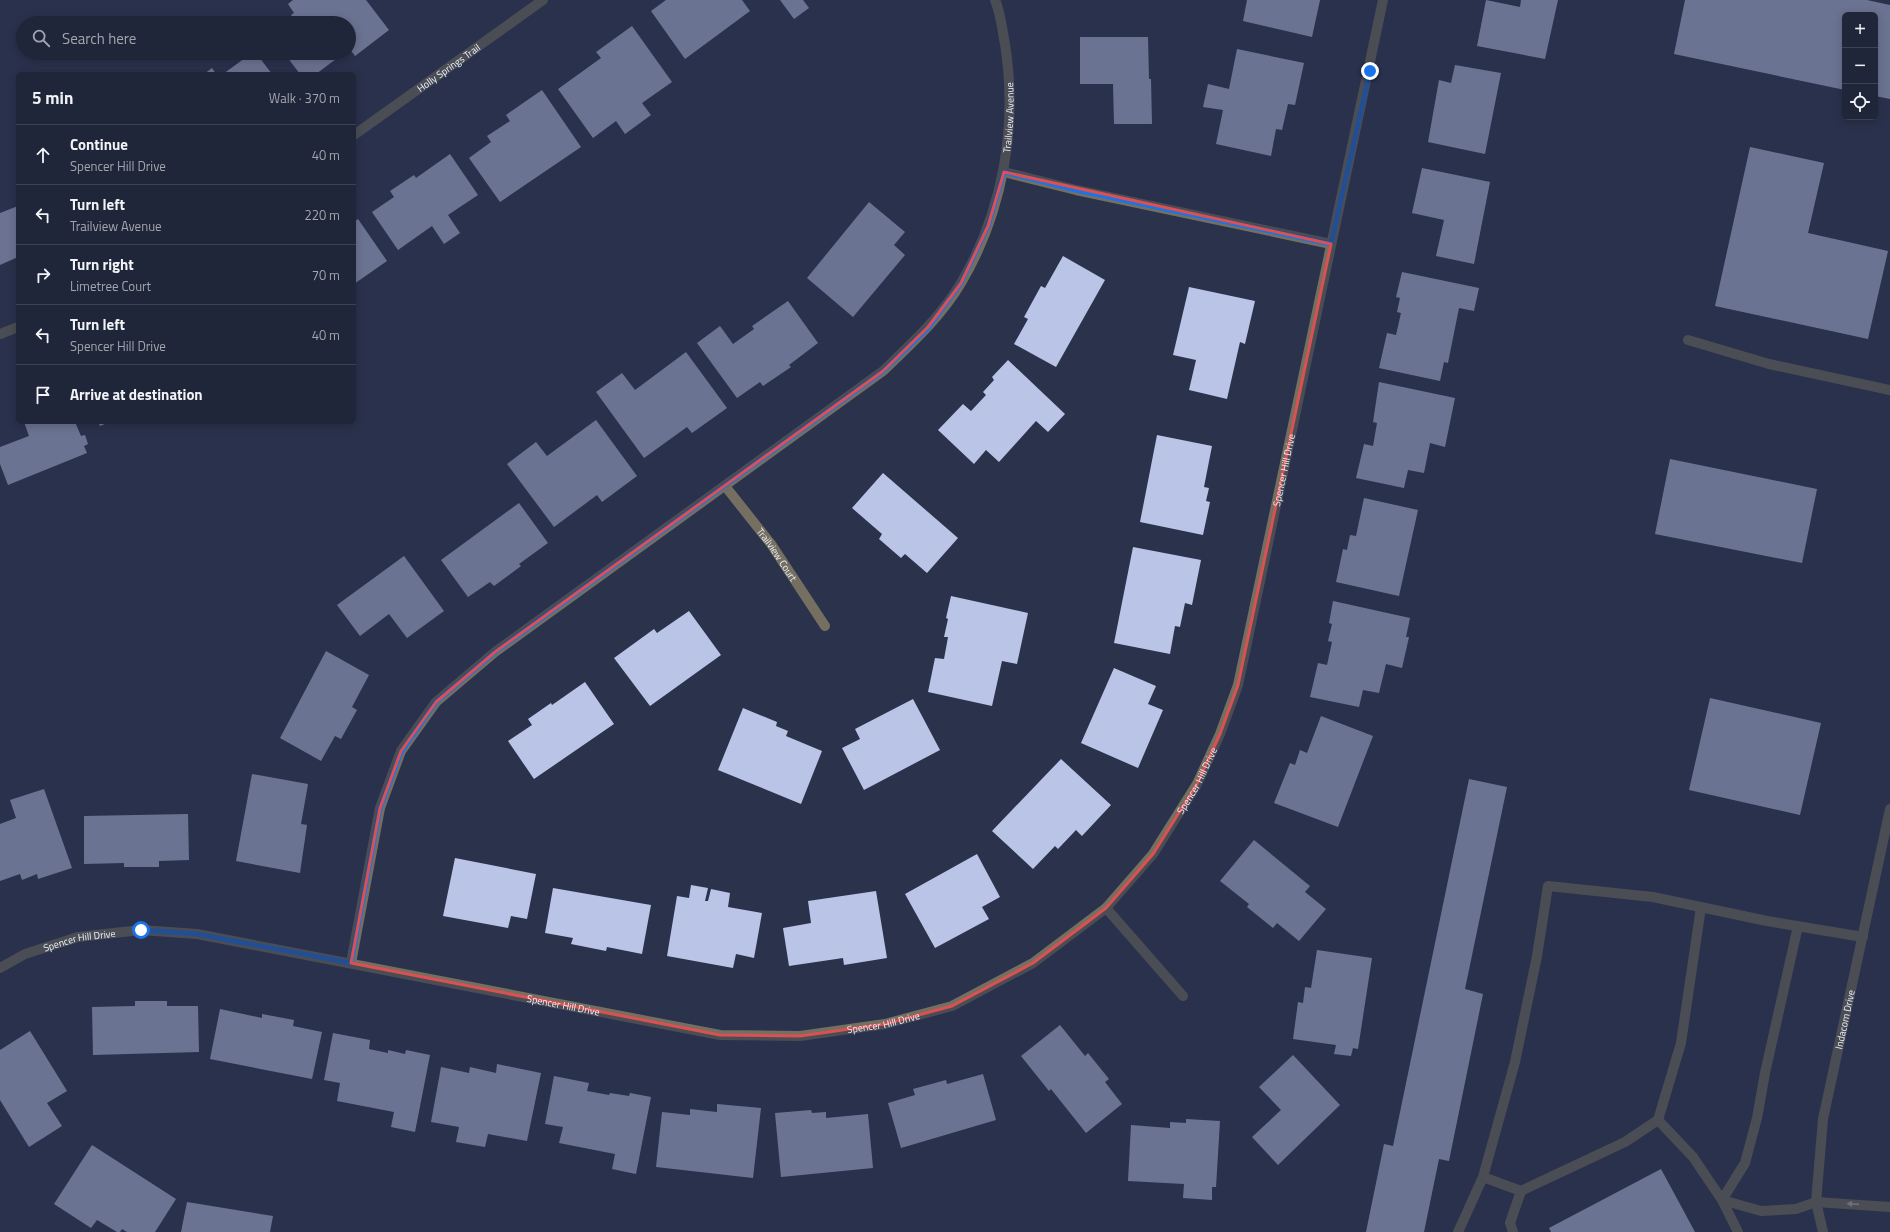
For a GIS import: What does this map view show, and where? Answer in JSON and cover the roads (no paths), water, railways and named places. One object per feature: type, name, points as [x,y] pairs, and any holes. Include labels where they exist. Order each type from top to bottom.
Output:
[{"type":"street","name":"Holly Springs Trail","points":[[356,134],[542,0]]},
{"type":"street","name":"Trailview Avenue","points":[[351,963],[380,808],[401,752],[436,702],[495,652],[883,371],[928,328],[961,283],[988,226],[1004,172],[1010,125],[1008,64],[999,10],[995,0]]},
{"type":"street","name":"Spencer Hill Drive","points":[[0,968],[25,954],[78,937],[141,930],[197,934],[720,1035],[800,1036],[885,1024],[952,1006],[1033,963],[1106,908],[1153,854],[1198,784],[1220,734],[1238,685],[1383,0]]},
{"type":"street","points":[[1004,172],[1084,192],[1331,244]]},
{"type":"street","points":[[0,334],[16,328]]},
{"type":"street","points":[[1688,340],[1769,364],[1890,390]]},
{"type":"street","name":"Trailview Court","points":[[725,486],[771,544],[825,626]]},
{"type":"street","name":"Indacom Drive","points":[[1823,1232],[1816,1202],[1823,1119],[1835,1057],[1863,937],[1890,808]]},
{"type":"street","points":[[1458,1232],[1483,1177],[1515,1062],[1537,956],[1548,886],[1653,897],[1798,926],[1863,937]]},
{"type":"street","points":[[1483,1177],[1521,1191],[1625,1142],[1658,1120],[1681,1043],[1701,907]]},
{"type":"street","points":[[1106,908],[1183,996]]},
{"type":"street","points":[[1722,1200],[1745,1163],[1757,1118],[1765,1073],[1798,926]]},
{"type":"street","points":[[1658,1120],[1693,1157],[1722,1200],[1738,1232]]},
{"type":"street","points":[[1513,1232],[1510,1223],[1521,1191]]},
{"type":"street","points":[[1722,1200],[1761,1211],[1796,1209],[1816,1202],[1890,1207]]}]
